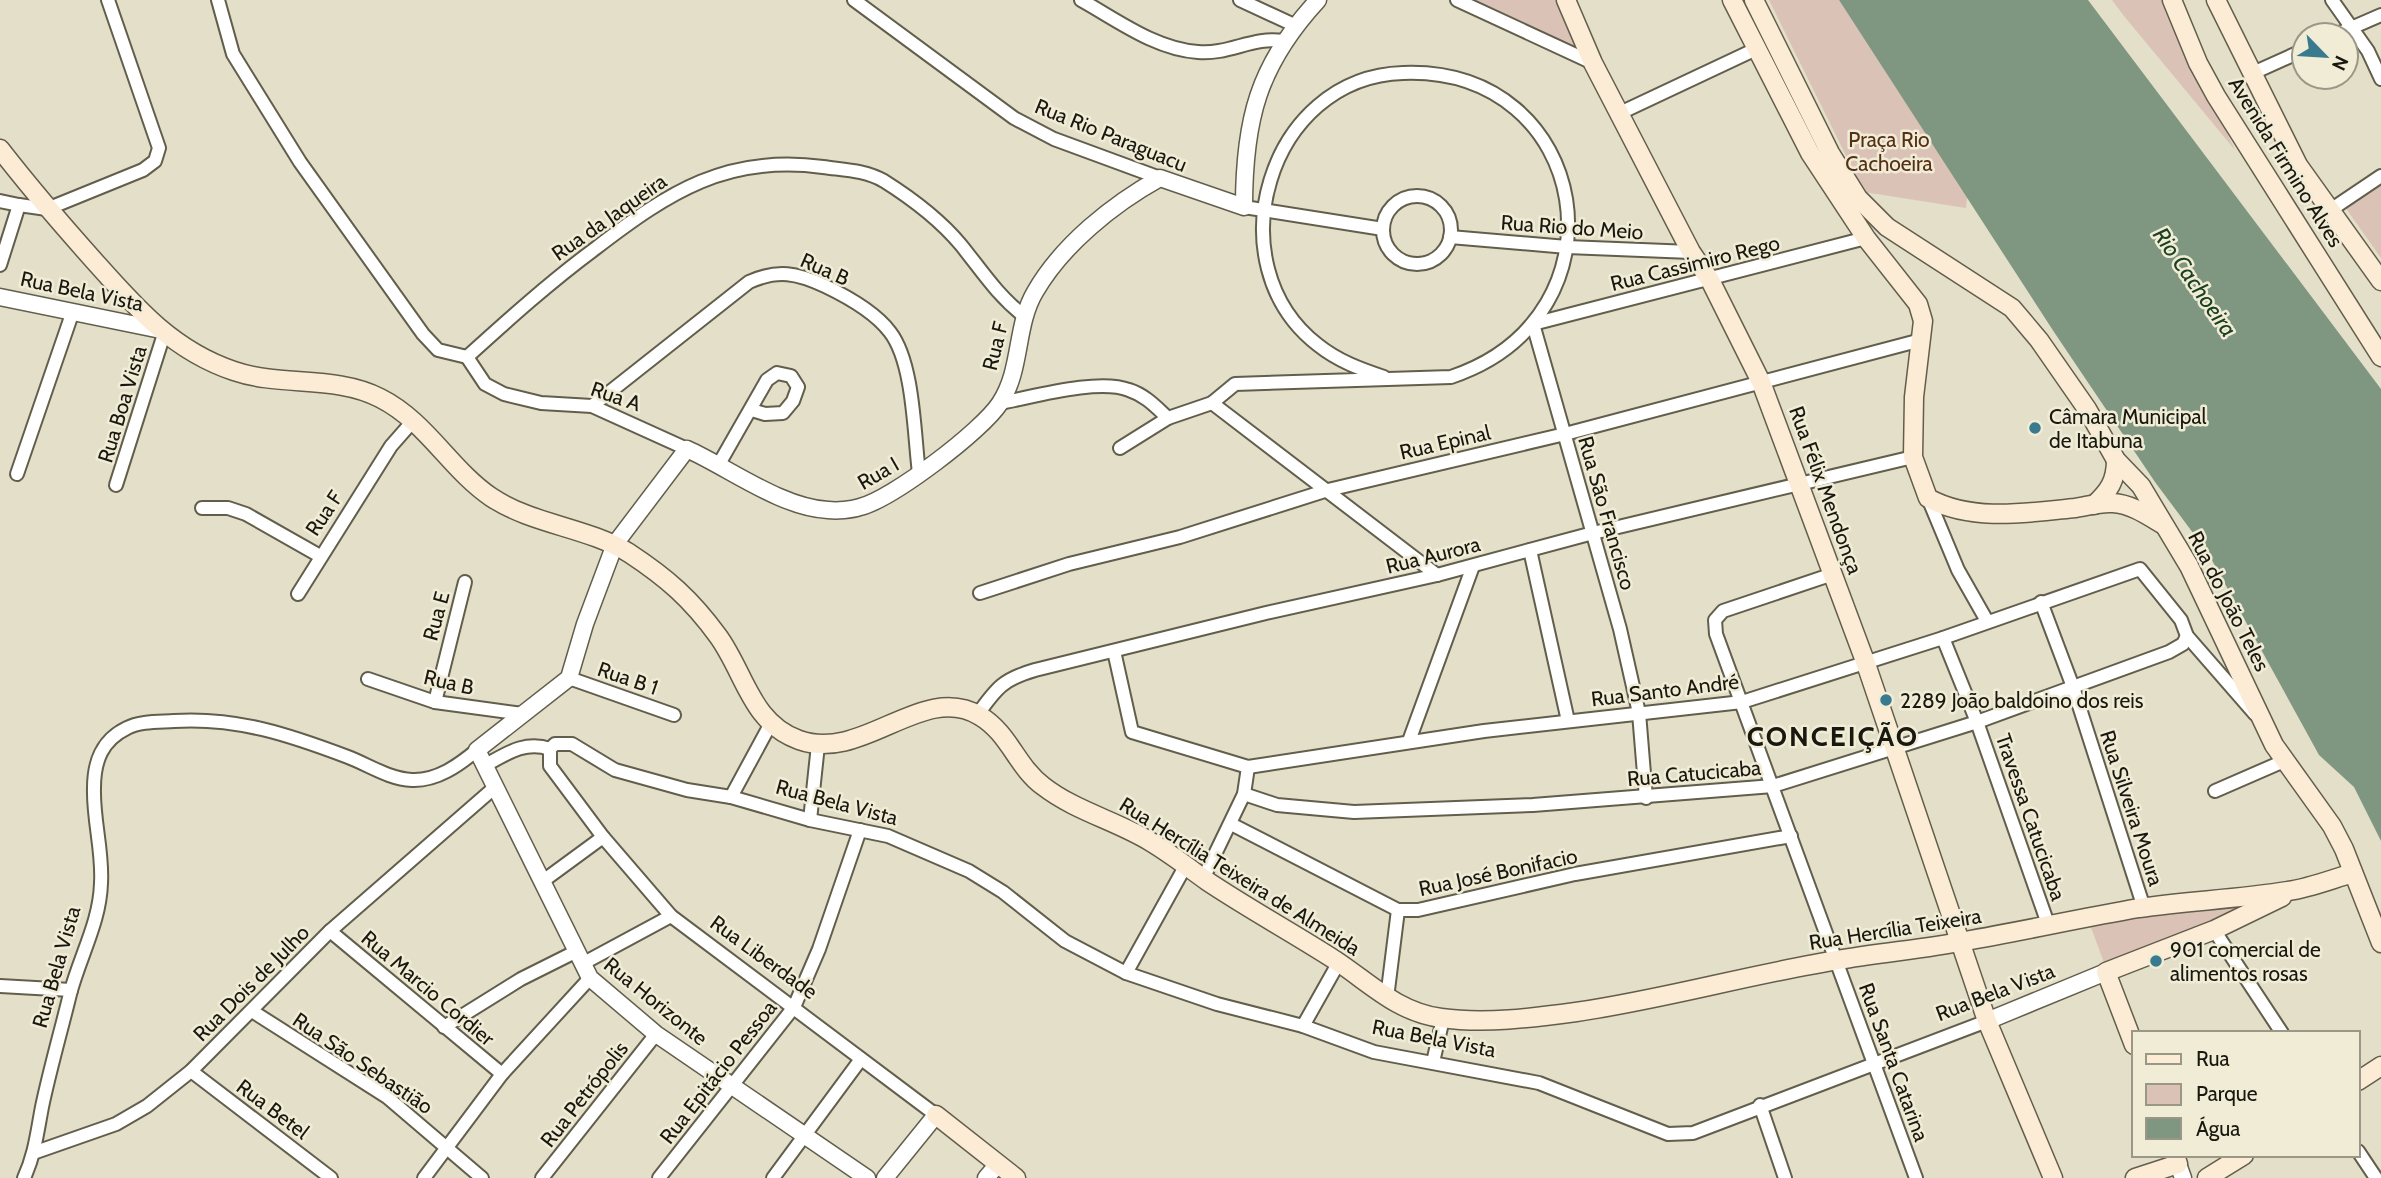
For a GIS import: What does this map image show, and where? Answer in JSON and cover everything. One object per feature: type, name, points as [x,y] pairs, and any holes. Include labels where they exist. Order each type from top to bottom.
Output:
[{"type":"main road","name":"Rua Félix Mendonça","points":[[1566,0],[1593,63],[1691,252],[1710,280],[1761,382],[1865,661],[1987,1021],[2053,1178]]},
{"type":"main road","points":[[1732,0],[1810,153],[1866,238],[1918,304],[1923,321],[1914,397],[1913,457],[1928,498]]},
{"type":"main road","points":[[1754,0],[1807,110],[1844,180],[1858,198],[1886,227],[2012,308],[2039,340],[2087,409],[2116,460],[2141,486],[2166,526]]},
{"type":"main road","name":"Avenida Firmino Alves","points":[[2172,0],[2198,63],[2216,96],[2378,348]]},
{"type":"main road","name":"Avenida Firmino Alves","points":[[2216,0],[2298,165],[2381,282]]},
{"type":"main road","points":[[0,149],[47,209],[160,331],[195,355],[238,373],[357,388],[385,400],[413,421],[465,477],[495,500],[524,514],[615,544],[671,580],[724,644],[754,705],[770,725],[796,740],[818,745],[846,742],[876,733],[911,714],[933,709],[959,707],[978,714]]},
{"type":"main road","points":[[2094,505],[2108,491],[2116,477],[2116,460]]},
{"type":"main road","name":"Rua do João Teles","points":[[1928,498],[1949,510],[1966,513],[2035,511],[2113,503],[2131,506],[2166,526],[2215,617],[2261,721],[2284,761],[2332,827],[2381,943]]},
{"type":"main road","name":"Rua Hercília Teixeira de Almeida","points":[[978,714],[1002,734],[1033,779],[1050,792],[1119,823],[1339,962],[1403,1008],[1443,1018]]},
{"type":"main road","name":"Rua Hercília Teixeira","points":[[1443,1018],[1535,1018],[1606,1007],[1836,960],[1960,942],[2048,924],[2144,908],[2295,890],[2353,873]]},
{"type":"main road","name":"Rua Bela Vista","points":[[2106,972],[2214,930],[2295,890]]},
{"type":"main road","points":[[2106,972],[2132,1040]]},
{"type":"main road","points":[[2360,1080],[2381,1066]]},
{"type":"main road","name":"Rua Liberdade","points":[[936,1115],[992,1171],[1016,1178]]},
{"type":"main road","points":[[2207,1178],[2230,1172],[2242,1157]]},
{"type":"main road","points":[[2135,1178],[2179,1166]]},
{"type":"street","points":[[0,201],[47,209],[143,170],[155,161],[159,148],[108,0]]},
{"type":"street","points":[[218,0],[233,54],[300,162],[423,334],[438,350],[467,357]]},
{"type":"street","name":"Rua Rio Paraguacu","points":[[854,0],[1014,118],[1054,139],[1244,207],[1263,210]]},
{"type":"street","points":[[1081,0],[1138,33],[1198,52],[1234,50],[1271,39],[1283,41]]},
{"type":"street","points":[[1240,0],[1294,25]]},
{"type":"street","points":[[1244,207],[1247,137],[1255,102],[1283,41],[1318,0]]},
{"type":"street","points":[[1457,0],[1593,63]]},
{"type":"street","points":[[2332,0],[2348,21]]},
{"type":"street","points":[[2360,24],[2381,15]]},
{"type":"street","points":[[2360,40],[2381,79]]},
{"type":"street","points":[[1619,113],[1756,49]]},
{"type":"street","points":[[2253,74],[2290,57]]},
{"type":"street","points":[[1120,447],[1168,418],[1212,403],[1236,384],[1384,377],[1413,380],[1451,377],[1481,367],[1513,345],[1533,324],[1549,301],[1561,275],[1567,247],[1568,212],[1561,178],[1540,137],[1526,119],[1499,97],[1468,81],[1435,73],[1400,73],[1366,80],[1335,95],[1307,117],[1280,155],[1270,176],[1263,210],[1263,247],[1269,272],[1291,317],[1317,345],[1348,365],[1384,377]]},
{"type":"street","name":"Rua da Jaqueira","points":[[467,357],[545,286],[654,204],[709,177],[756,167],[795,163],[862,172],[882,180]]},
{"type":"street","points":[[2329,211],[2381,176]]},
{"type":"street","points":[[1024,316],[1034,293],[1051,268],[1076,242],[1130,194],[1160,178]]},
{"type":"street","name":"Rua F","points":[[882,180],[960,243],[1002,299],[1024,316],[1015,363],[1000,403],[1101,387],[1126,388],[1146,397],[1168,418]]},
{"type":"street","points":[[1422,196],[1432,199],[1448,215],[1450,237],[1437,258],[1413,264],[1392,252],[1385,242],[1384,229],[1391,208],[1410,197],[1422,196]]},
{"type":"street","points":[[0,265],[19,205]]},
{"type":"street","points":[[1263,210],[1384,229]]},
{"type":"street","name":"Rua Rio do Meio","points":[[1450,237],[1567,247],[1691,252]]},
{"type":"street","name":"Rua Cassimiro Rego","points":[[1533,324],[1866,238]]},
{"type":"street","name":"Rua B","points":[[592,406],[749,282],[769,274],[786,272],[838,292],[874,316],[892,334],[902,359],[909,392],[919,473]]},
{"type":"street","name":"Rua Bela Vista","points":[[0,297],[160,331]]},
{"type":"street","points":[[18,474],[73,311]]},
{"type":"street","name":"Rua São Francisco","points":[[1533,324],[1593,533],[1639,713],[1646,798]]},
{"type":"street","name":"Rua Boa Vista","points":[[116,485],[160,331]]},
{"type":"street","name":"Rua Epinal","points":[[980,593],[1069,564],[1180,537],[1328,490],[1565,434],[1921,340]]},
{"type":"street","name":"Rua A","points":[[467,357],[485,384],[504,394],[541,403],[592,406],[719,464]]},
{"type":"street","name":"Rua I","points":[[719,464],[801,505],[829,510],[860,507],[919,473],[961,442],[1000,403]]},
{"type":"street","points":[[1212,403],[1437,575]]},
{"type":"street","points":[[719,464],[752,410]]},
{"type":"street","name":"Rua F","points":[[202,508],[229,508],[246,514],[320,556],[391,446],[413,421]]},
{"type":"street","points":[[477,750],[569,678],[584,624],[615,544],[687,449]]},
{"type":"street","name":"Rua Aurora","points":[[978,714],[997,687],[1013,677],[1437,575],[1593,533],[1913,457]]},
{"type":"street","points":[[1928,498],[1958,570],[1987,621]]},
{"type":"street","points":[[1530,550],[1568,721]]},
{"type":"street","points":[[298,594],[320,556]]},
{"type":"street","points":[[1409,741],[1473,566]]},
{"type":"street","name":"Rua Santo André","points":[[1114,651],[1132,732],[1248,767],[1409,741],[1742,702],[1943,638],[2040,601],[2140,569],[2181,620],[2187,636]]},
{"type":"street","name":"Rua Santa Catarina","points":[[1833,573],[1723,611],[1715,620],[1716,634],[1916,1178]]},
{"type":"street","name":"Rua E","points":[[435,702],[465,582]]},
{"type":"street","name":"Rua Silveira Moura","points":[[2040,601],[2073,687],[2144,908]]},
{"type":"street","points":[[2187,636],[2261,721]]},
{"type":"street","name":"Rua Catucicaba","points":[[1244,794],[1277,805],[1354,812],[1646,798],[1773,786],[1977,722],[2169,652],[2183,644],[2187,636]]},
{"type":"street","name":"Travessa Catucicaba","points":[[1943,638],[1977,722],[2048,924]]},
{"type":"street","name":"Rua B 1","points":[[569,678],[674,715]]},
{"type":"street","name":"Rua B","points":[[368,679],[435,702],[523,714]]},
{"type":"street","name":"Rua Bela Vista","points":[[36,1152],[42,1107],[71,990],[97,916],[102,882],[93,804],[94,775],[100,750],[112,736],[130,726],[192,720],[227,721],[263,727],[352,758],[393,777],[413,780],[429,779],[457,767],[477,750]]},
{"type":"street","points":[[731,797],[770,725]]},
{"type":"street","name":"Rua Bela Vista","points":[[550,749],[562,741],[572,744],[615,770],[687,790],[731,797],[810,820],[888,836],[969,871],[1003,892],[1065,941],[1126,973],[1217,1004],[1303,1026],[1374,1052],[1558,1088],[1668,1134],[1693,1133],[1760,1105],[1987,1021],[2106,972]]},
{"type":"street","points":[[484,766],[522,746],[538,744],[550,749]]},
{"type":"street","points":[[810,820],[818,745]]},
{"type":"street","name":"Rua Liberdade","points":[[550,749],[550,766],[603,837],[671,916],[936,1115]]},
{"type":"street","name":"Rua Horizonte","points":[[477,750],[590,978],[656,1034],[804,1138],[867,1178]]},
{"type":"street","points":[[2215,791],[2284,761]]},
{"type":"street","points":[[1203,878],[1244,794],[1248,767]]},
{"type":"street","name":"Rua Dois de Julho","points":[[36,1152],[116,1124],[191,1071],[330,931],[494,789]]},
{"type":"street","name":"Rua José Bonifacio","points":[[1231,824],[1398,909],[1418,909],[1575,874],[1791,836]]},
{"type":"street","name":"Rua Epitácio Pessoa","points":[[659,1178],[794,1007],[819,949],[860,830]]},
{"type":"street","points":[[543,881],[603,837]]},
{"type":"street","points":[[1126,973],[1186,865]]},
{"type":"street","points":[[1387,998],[1398,909]]},
{"type":"street","points":[[444,1027],[521,979],[578,958],[671,916]]},
{"type":"street","points":[[2214,930],[2282,1031]]},
{"type":"street","name":"Rua Marcio Cordier","points":[[330,931],[502,1074]]},
{"type":"street","points":[[1303,1026],[1339,962]]},
{"type":"street","points":[[424,1178],[502,1074],[590,978]]},
{"type":"street","points":[[0,986],[71,990]]},
{"type":"street","name":"Rua São Sebastião","points":[[252,1011],[387,1097],[482,1178]]},
{"type":"street","points":[[1433,1062],[1443,1018]]},
{"type":"street","name":"Rua Petrópolis","points":[[542,1178],[656,1034]]},
{"type":"street","points":[[773,1178],[861,1059]]},
{"type":"street","name":"Rua Betel","points":[[191,1071],[331,1178]]},
{"type":"street","points":[[1760,1105],[1785,1178]]},
{"type":"street","points":[[885,1178],[936,1115]]},
{"type":"street","points":[[24,1178],[36,1152]]},
{"type":"street","points":[[2360,1154],[2376,1178]]},
{"type":"green space","points":[[1474,0],[1557,0],[1581,51]]},
{"type":"green space","name":"Praça Rio Cachoeira","points":[[1769,0],[1839,0],[1967,197],[1966,208],[1864,192]]},
{"type":"green space","points":[[2112,0],[2163,0],[2235,150],[2124,16]]},
{"type":"green space","points":[[2381,184],[2381,258],[2345,207]]},
{"type":"green space","points":[[2262,899],[2106,968],[2089,922]]},
{"type":"water","name":"Rio Cachoeira","points":[[1839,0],[2088,0],[2381,389],[2381,841],[2354,787],[2319,755],[2208,553],[2155,482],[2054,332]]},
{"type":"place","name":"Câmara Municipal de Itabuna","points":[[2035,428]]},
{"type":"place","name":"2289 João baldoino dos reis","points":[[1886,700]]},
{"type":"place","name":"901 comercial de alimentos rosas","points":[[2156,961]]},
{"type":"district","name":"CONCEIÇÃO","points":[[1833,736]]}]
